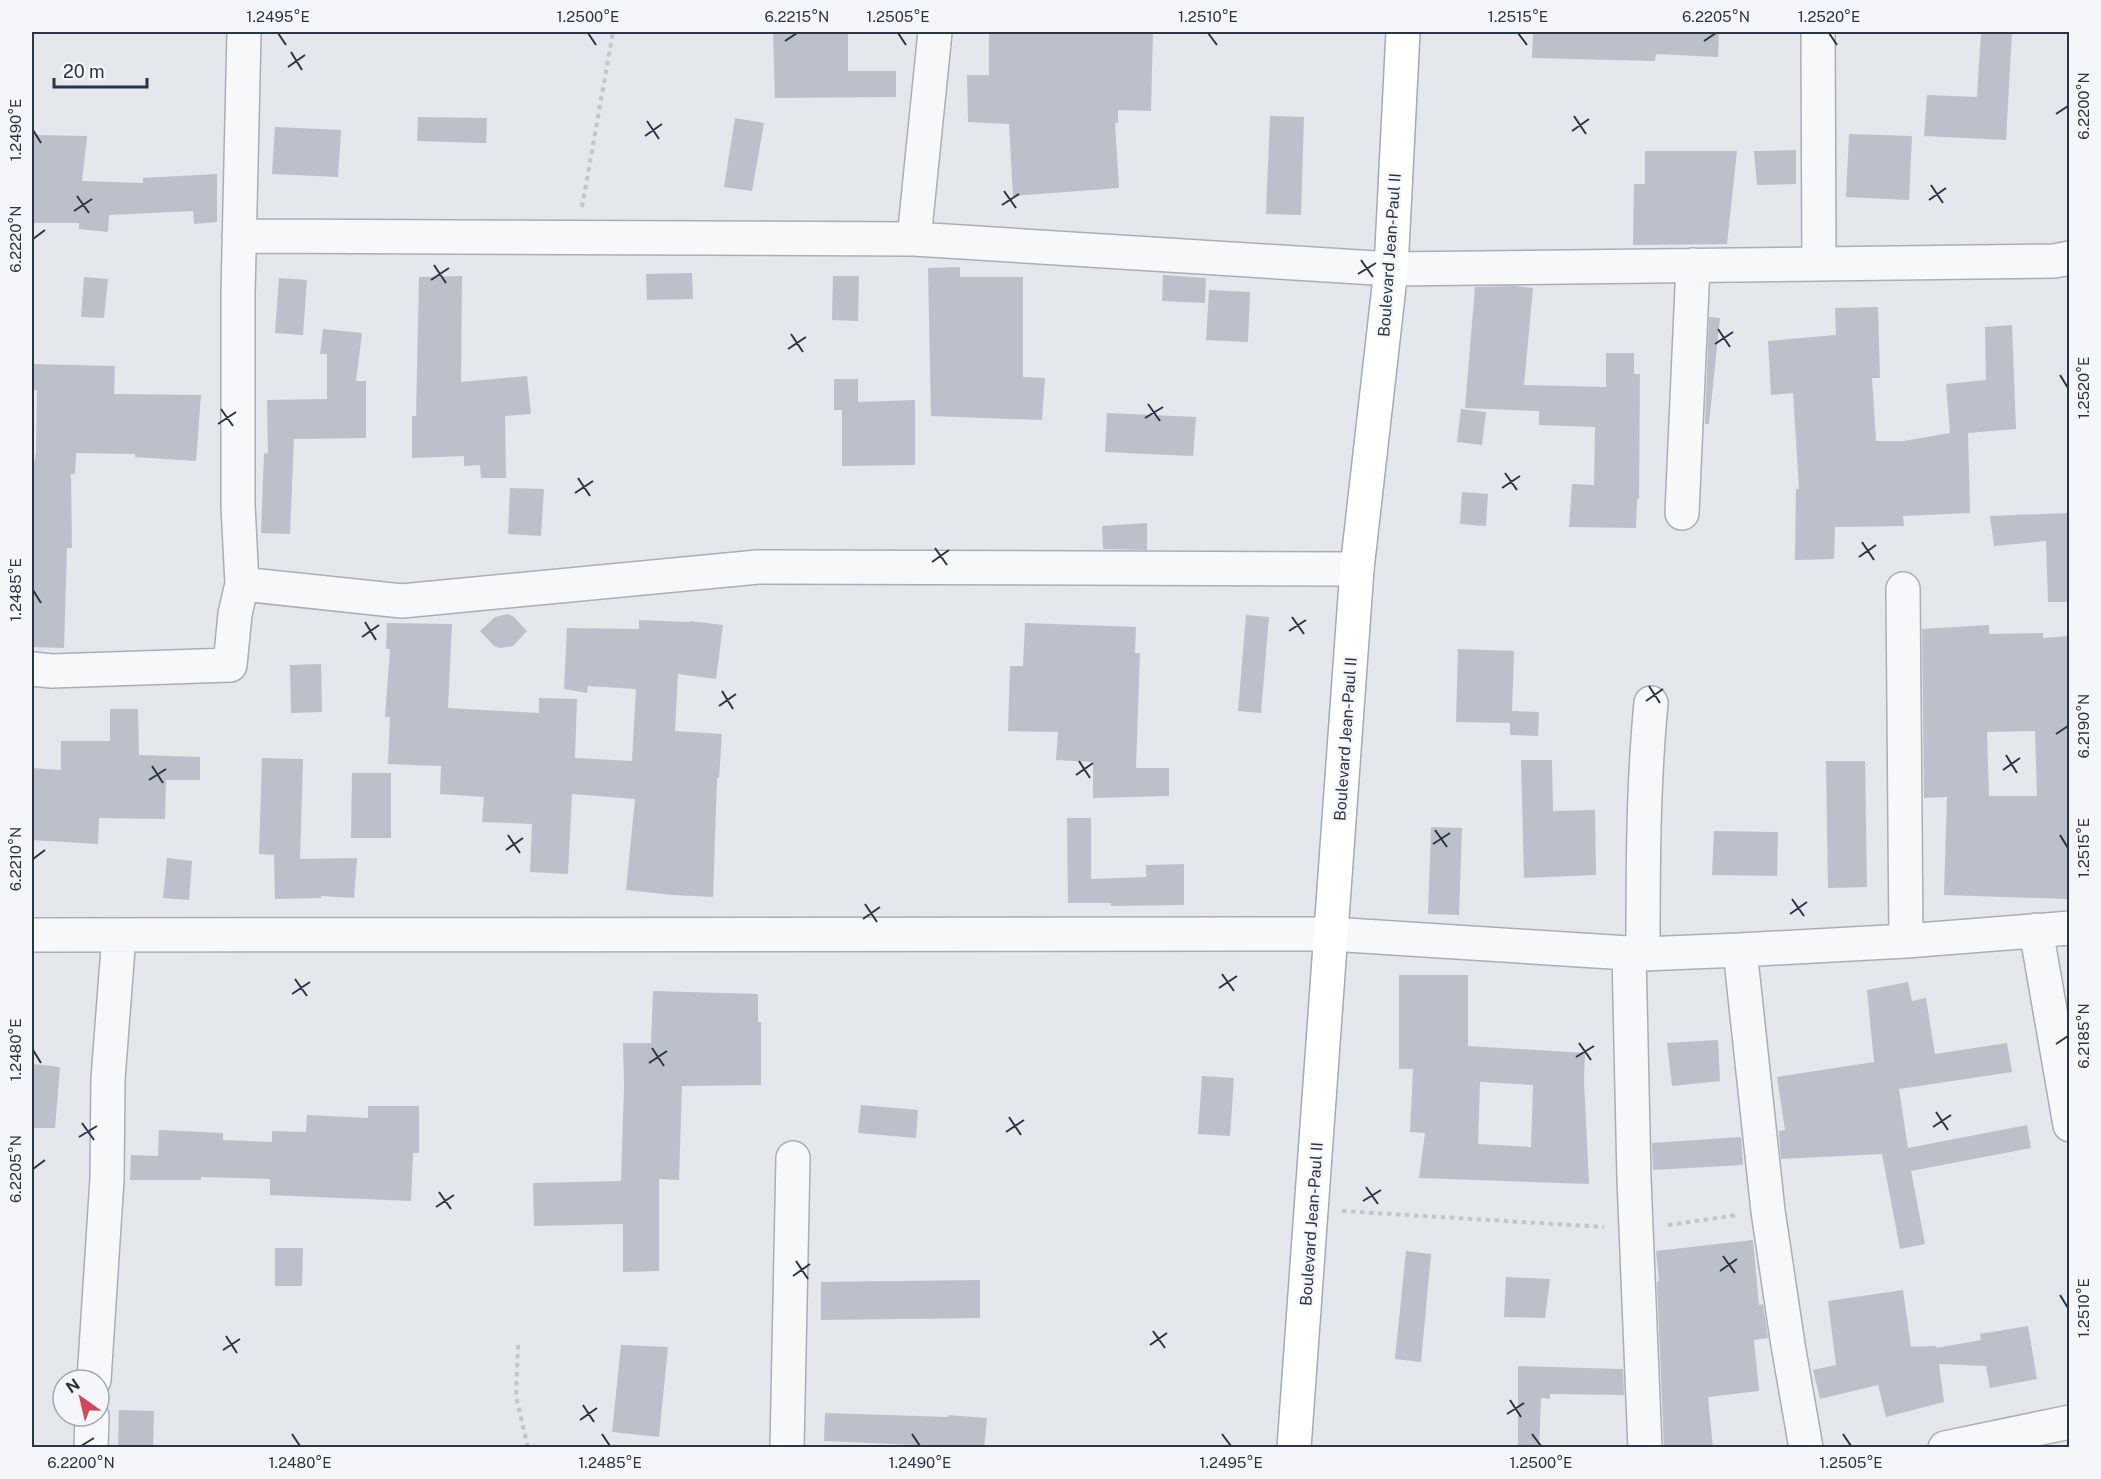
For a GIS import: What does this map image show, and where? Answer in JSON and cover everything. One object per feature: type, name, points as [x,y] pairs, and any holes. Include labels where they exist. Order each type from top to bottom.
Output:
[{"type":"main road","name":"Boulevard Jean-Paul II","points":[[1294,1448],[1357,568],[1391,269],[1403,32]]},
{"type":"street","points":[[32,669],[230,665],[235,615],[242,584],[238,505],[239,236],[244,32]]},
{"type":"street","points":[[914,239],[935,32]]},
{"type":"street","points":[[1818,32],[1819,264]]},
{"type":"street","points":[[239,236],[914,239],[1391,269],[2054,261],[2070,258]]},
{"type":"street","points":[[1682,513],[1693,265]]},
{"type":"street","points":[[242,584],[402,601],[758,567],[1357,568]]},
{"type":"street","points":[[1903,588],[1906,940]]},
{"type":"street","points":[[1645,1448],[1636,1230],[1636,953],[1646,743],[1651,703]]},
{"type":"street","points":[[32,934],[1331,934],[1636,953],[1740,950],[2070,928]]},
{"type":"street","points":[[2036,930],[2070,1125]]},
{"type":"street","points":[[95,1368],[107,1179],[108,1079],[119,934]]},
{"type":"street","points":[[1740,950],[1768,1211],[1806,1448]]},
{"type":"street","points":[[787,1448],[793,1158]]},
{"type":"street","points":[[1944,1448],[2070,1422]]},
{"type":"street","points":[[91,1448],[92,1428]]},
{"type":"path","points":[[577,237],[613,32]]},
{"type":"path","points":[[1312,1209],[1636,1230],[1768,1211]]},
{"type":"path","points":[[518,1345],[516,1396],[528,1448]]},
{"type":"building","points":[[773,32],[848,32],[848,71],[896,71],[896,97],[775,98]]},
{"type":"building","points":[[989,32],[1153,32],[1151,111],[1118,110],[1118,123],[1115,123],[1119,188],[1013,196],[1009,124],[968,122],[967,75],[989,75]]},
{"type":"building","points":[[1533,32],[1719,32],[1718,57],[1656,54],[1655,61],[1532,58]]},
{"type":"building","points":[[1981,32],[2012,32],[2006,140],[1924,136],[1927,95],[1977,97]]},
{"type":"building","points":[[1270,116],[1304,117],[1301,215],[1266,214]]},
{"type":"building","points":[[418,117],[487,118],[486,143],[417,141]]},
{"type":"building","points":[[735,118],[764,123],[752,191],[724,187]]},
{"type":"building","points":[[275,127],[341,130],[338,177],[272,174]]},
{"type":"building","points":[[1849,134],[1912,136],[1909,200],[1846,197]]},
{"type":"building","points":[[32,135],[87,136],[82,181],[143,183],[143,178],[217,174],[217,222],[194,224],[193,211],[109,215],[108,232],[79,229],[79,223],[32,223]]},
{"type":"building","points":[[1796,150],[1796,184],[1757,185],[1754,151]]},
{"type":"building","points":[[1645,151],[1737,151],[1727,244],[1633,245],[1634,184],[1645,184]]},
{"type":"building","points":[[960,267],[960,277],[1023,277],[1023,377],[1045,378],[1042,420],[931,416],[928,268]]},
{"type":"building","points":[[692,273],[693,299],[647,300],[646,274]]},
{"type":"building","points":[[1163,275],[1206,278],[1205,303],[1162,301]]},
{"type":"building","points":[[462,276],[461,382],[527,376],[531,414],[505,416],[506,478],[481,478],[480,465],[464,466],[464,456],[412,458],[412,416],[416,416],[419,277]]},
{"type":"building","points":[[833,276],[859,276],[858,321],[832,320]]},
{"type":"building","points":[[84,277],[108,279],[104,318],[81,317]]},
{"type":"building","points":[[279,278],[307,280],[303,335],[275,333]]},
{"type":"building","points":[[1475,287],[1533,288],[1524,385],[1606,387],[1606,353],[1634,353],[1634,374],[1640,374],[1639,499],[1637,499],[1636,528],[1569,527],[1572,484],[1594,485],[1595,427],[1539,425],[1539,411],[1465,408]]},
{"type":"building","points":[[1209,290],[1250,292],[1248,342],[1206,340]]},
{"type":"building","points":[[1878,307],[1880,378],[1872,378],[1876,441],[1904,441],[1950,433],[1946,384],[1986,380],[1985,327],[2012,325],[2016,429],[1968,433],[1970,513],[1903,516],[1904,526],[1835,527],[1834,559],[1795,560],[1796,489],[1799,489],[1793,393],[1771,395],[1768,341],[1836,335],[1835,308]]},
{"type":"building","points":[[1709,317],[1720,318],[1709,424],[1705,424]]},
{"type":"building","points":[[323,329],[362,333],[356,381],[366,381],[366,438],[294,439],[290,534],[261,533],[264,453],[268,454],[267,400],[327,399],[327,354],[320,354]]},
{"type":"building","points":[[32,364],[115,366],[114,394],[201,395],[196,461],[135,457],[135,454],[76,453],[75,474],[71,474],[72,548],[67,548],[64,648],[32,647],[32,462],[34,463],[36,452],[37,390],[32,390]]},
{"type":"building","points":[[834,379],[858,379],[858,402],[915,400],[915,465],[842,466],[842,410],[834,410]]},
{"type":"building","points":[[1461,409],[1486,412],[1482,445],[1457,442]]},
{"type":"building","points":[[1107,413],[1196,417],[1193,456],[1105,452]]},
{"type":"building","points":[[510,488],[544,489],[541,536],[508,534]]},
{"type":"building","points":[[1462,492],[1488,494],[1486,526],[1460,524]]},
{"type":"building","points":[[2070,513],[2070,602],[2048,602],[2046,541],[1994,546],[1990,516]]},
{"type":"building","points":[[1147,523],[1147,550],[1103,549],[1102,526]]},
{"type":"building","points":[[508,614],[527,631],[513,646],[500,648],[494,646],[480,631],[495,617]]},
{"type":"building","points":[[1246,615],[1269,617],[1261,713],[1238,711]]},
{"type":"building","points":[[639,620],[690,621],[723,625],[716,679],[678,674],[675,731],[722,734],[719,778],[717,778],[713,897],[626,890],[635,799],[572,794],[568,874],[530,872],[532,824],[482,822],[484,797],[440,794],[441,766],[388,764],[390,717],[385,717],[390,649],[386,649],[387,623],[452,624],[448,708],[539,713],[539,698],[577,699],[575,758],[632,761],[636,689],[588,686],[587,693],[564,689],[567,628],[639,629]]},
{"type":"building","points":[[1025,623],[1136,627],[1135,653],[1140,653],[1136,768],[1169,768],[1169,796],[1093,798],[1093,762],[1056,760],[1058,732],[1008,731],[1010,666],[1023,666]]},
{"type":"building","points":[[1989,625],[1989,634],[2043,633],[2043,638],[2070,636],[2069,899],[1944,895],[1947,797],[1924,798],[1922,629]],"holes":[[[2035,731],[2037,796],[1989,796],[1987,732]]]},
{"type":"building","points":[[1458,649],[1514,651],[1512,711],[1539,712],[1538,736],[1510,735],[1510,723],[1456,722]]},
{"type":"building","points":[[321,664],[322,712],[291,713],[290,665]]},
{"type":"building","points":[[110,709],[138,709],[139,755],[200,757],[200,780],[166,780],[165,819],[99,818],[98,844],[32,840],[32,768],[61,770],[61,741],[110,741]]},
{"type":"building","points":[[262,758],[303,759],[300,859],[357,858],[354,898],[321,896],[321,898],[275,899],[274,855],[259,854]]},
{"type":"building","points":[[1521,760],[1552,760],[1553,811],[1595,810],[1596,875],[1524,878]]},
{"type":"building","points":[[1826,761],[1865,761],[1867,887],[1828,888]]},
{"type":"building","points":[[352,773],[391,773],[391,838],[351,838]]},
{"type":"building","points":[[1067,818],[1091,818],[1091,879],[1146,877],[1146,865],[1184,864],[1184,905],[1111,906],[1111,903],[1068,903]]},
{"type":"building","points":[[1431,827],[1462,828],[1459,915],[1428,914]]},
{"type":"building","points":[[1714,831],[1778,832],[1777,876],[1712,875]]},
{"type":"building","points":[[167,858],[192,861],[189,900],[163,898]]},
{"type":"building","points":[[1399,975],[1468,975],[1468,1046],[1585,1053],[1584,1081],[1589,1184],[1419,1178],[1425,1133],[1410,1132],[1413,1069],[1399,1069]],"holes":[[[1480,1082],[1533,1085],[1531,1147],[1478,1144]]]},
{"type":"building","points":[[1908,982],[1912,1001],[1926,998],[1935,1054],[2007,1043],[2012,1072],[1899,1089],[1908,1148],[2027,1125],[2031,1148],[1911,1171],[1925,1244],[1900,1249],[1882,1154],[1781,1159],[1779,1131],[1785,1130],[1777,1077],[1874,1062],[1867,990]]},
{"type":"building","points":[[653,991],[758,994],[758,1022],[761,1022],[761,1085],[682,1086],[679,1180],[659,1179],[659,1271],[623,1272],[623,1224],[534,1226],[533,1183],[621,1181],[623,1043],[651,1043]]},
{"type":"building","points":[[1718,1040],[1720,1081],[1672,1086],[1667,1043]]},
{"type":"building","points":[[32,1064],[60,1067],[55,1128],[32,1128]]},
{"type":"building","points":[[1202,1076],[1234,1078],[1230,1136],[1198,1134]]},
{"type":"building","points":[[861,1105],[918,1110],[916,1138],[858,1133]]},
{"type":"building","points":[[368,1106],[419,1106],[419,1153],[413,1153],[411,1201],[270,1195],[270,1179],[201,1177],[201,1180],[130,1180],[131,1155],[158,1156],[159,1130],[223,1133],[223,1140],[272,1142],[272,1131],[306,1132],[307,1115],[368,1118]]},
{"type":"building","points":[[1741,1137],[1743,1165],[1653,1170],[1652,1143]]},
{"type":"building","points":[[1753,1240],[1759,1305],[1763,1304],[1768,1338],[1754,1340],[1759,1391],[1708,1397],[1713,1448],[1664,1448],[1656,1251]]},
{"type":"building","points":[[275,1248],[303,1248],[302,1286],[275,1286]]},
{"type":"building","points":[[1406,1251],[1431,1254],[1421,1362],[1395,1359]]},
{"type":"building","points":[[1506,1277],[1550,1279],[1545,1318],[1504,1317]]},
{"type":"building","points":[[980,1280],[980,1318],[821,1320],[821,1282]]},
{"type":"building","points":[[1903,1290],[1911,1347],[1936,1346],[1936,1348],[1981,1340],[1980,1334],[2028,1326],[2037,1379],[1990,1388],[1986,1366],[1939,1364],[1944,1402],[1886,1417],[1878,1385],[1820,1399],[1813,1370],[1836,1365],[1828,1301]]},
{"type":"building","points":[[621,1345],[668,1347],[659,1437],[612,1432]]},
{"type":"building","points":[[1518,1366],[1623,1369],[1624,1395],[1550,1394],[1550,1399],[1541,1398],[1539,1448],[1518,1448]]},
{"type":"building","points":[[119,1410],[154,1411],[153,1448],[118,1448]]},
{"type":"building","points":[[825,1413],[987,1418],[984,1448],[824,1441]]}]
